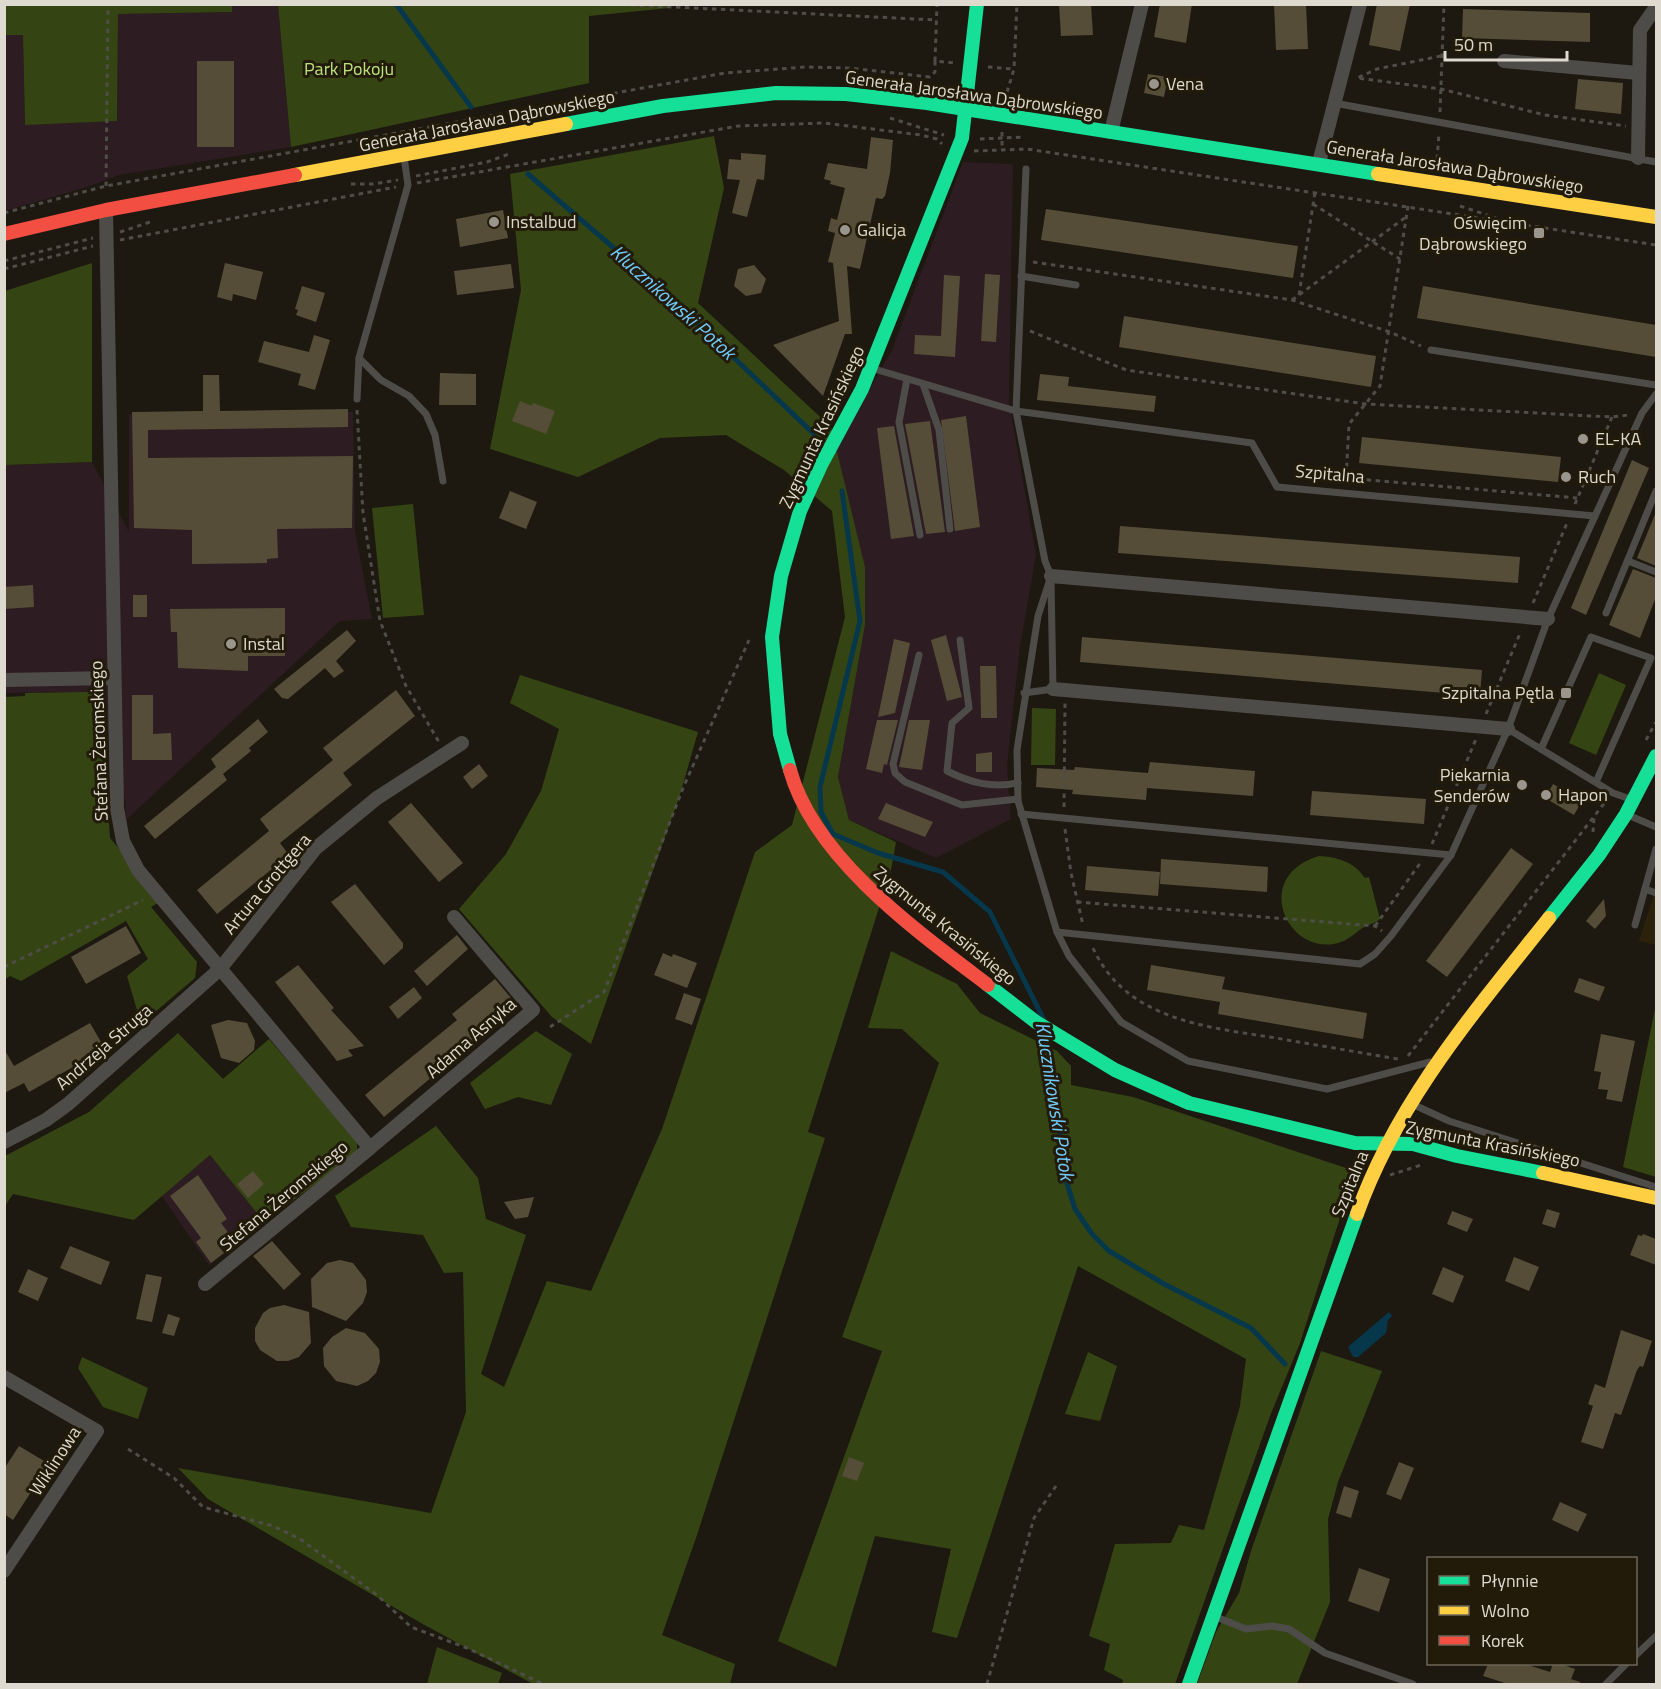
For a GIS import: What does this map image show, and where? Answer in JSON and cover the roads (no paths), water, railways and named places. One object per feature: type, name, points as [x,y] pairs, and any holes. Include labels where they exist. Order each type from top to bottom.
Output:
[{"type":"street","name":"Zygmunta Krasińskiego","points":[[977,4],[967,109],[958,147],[871,368],[800,511],[781,576],[772,637],[780,734],[793,782],[806,811],[846,866],[930,941],[1036,1022],[1115,1070],[1189,1103],[1355,1143],[1413,1144],[1457,1156],[1656,1198]]},
{"type":"street","points":[[1111,132],[1142,4]]},
{"type":"street","points":[[1318,163],[1360,4]]},
{"type":"street","points":[[1638,158],[1640,30],[1656,7]]},
{"type":"street","points":[[1504,61],[1638,73]]},
{"type":"street","name":"Generała Jarosława Dąbrowskiego","points":[[4,234],[106,210],[642,109],[776,93],[846,94],[967,109],[1656,217]]},
{"type":"street","name":"Stefana Żeromskiego","points":[[106,210],[113,678],[117,808],[123,841],[138,870],[370,1148],[205,1284]]},
{"type":"street","points":[[1051,576],[1548,619]]},
{"type":"street","points":[[4,680],[113,678]]},
{"type":"street","points":[[1059,688],[1508,729]]},
{"type":"street","name":"Artura Grottgera","points":[[220,969],[316,849],[377,798],[462,743]]},
{"type":"street","name":"Szpitalna","points":[[1189,1684],[1371,1174],[1436,1061],[1599,855],[1626,814],[1656,756]]},
{"type":"street","name":"Adama Asnyka","points":[[370,1148],[533,1010],[454,917]]},
{"type":"street","name":"Andrzeja Struga","points":[[4,1142],[46,1120],[68,1104],[220,969]]},
{"type":"street","name":"Wiklinowa","points":[[4,1377],[97,1431],[4,1571]]},
{"type":"lane","points":[[1334,103],[1656,162]]},
{"type":"lane","points":[[357,399],[359,358],[408,181],[404,155]]},
{"type":"lane","points":[[1024,693],[1059,688],[1051,576],[1045,561],[1016,411],[1026,169]]},
{"type":"lane","points":[[1021,276],[1076,285]]},
{"type":"lane","points":[[1431,350],[1656,385]]},
{"type":"lane","points":[[359,358],[381,380],[409,396],[426,414],[435,435],[444,481]]},
{"type":"lane","points":[[871,368],[1016,411]]},
{"type":"lane","points":[[907,379],[899,422],[920,535]]},
{"type":"lane","points":[[923,384],[939,430],[950,529]]},
{"type":"lane","points":[[1057,932],[1360,964],[1375,954],[1451,855],[1508,729],[1548,619],[1642,413],[1656,394]]},
{"type":"lane","name":"Szpitalna","points":[[1016,411],[1252,443],[1277,487],[1595,516]]},
{"type":"lane","points":[[1606,613],[1656,490]]},
{"type":"lane","points":[[1628,561],[1656,572]]},
{"type":"lane","points":[[1051,576],[1038,616],[1024,693],[1017,750],[1018,799],[1057,932],[1069,956],[1121,1022],[1188,1061],[1327,1089],[1436,1061]]},
{"type":"lane","points":[[1541,749],[1591,637],[1651,658],[1596,782]]},
{"type":"lane","points":[[960,640],[969,708],[952,723],[947,771],[967,781],[997,787],[1018,783]]},
{"type":"lane","points":[[919,655],[893,764],[895,773],[905,782],[962,805],[1018,799]]},
{"type":"lane","points":[[1508,729],[1613,793],[1633,800]]},
{"type":"lane","points":[[1021,814],[1451,855]]},
{"type":"lane","points":[[1626,814],[1656,827]]},
{"type":"lane","points":[[1635,925],[1656,849]]},
{"type":"lane","points":[[1645,889],[1656,894]]},
{"type":"lane","points":[[1412,1104],[1449,1121],[1656,1186]]},
{"type":"lane","points":[[1214,1616],[1246,1629],[1272,1626],[1289,1629],[1325,1653],[1413,1684]]},
{"type":"lane","points":[[1637,1653],[1656,1636]]},
{"type":"lane","points":[[1606,1684],[1625,1665]]},
{"type":"water","points":[[1389,1312],[1392,1316],[1388,1320],[1386,1333],[1358,1357],[1353,1357],[1348,1347]]},
{"type":"waterway","name":"Klucznikowski Potok","points":[[396,4],[471,107]]},
{"type":"waterway","name":"Klucznikowski Potok","points":[[528,174],[666,293],[814,434]]},
{"type":"waterway","name":"Klucznikowski Potok","points":[[842,491],[860,621],[820,787],[821,812],[833,834],[878,853],[943,872],[990,912],[1044,1020]]},
{"type":"waterway","name":"Klucznikowski Potok","points":[[1047,1035],[1066,1180],[1075,1209],[1092,1234],[1109,1251],[1164,1284],[1251,1328],[1285,1364]]},
{"type":"place","name":"Vena","points":[[1154,84]]},
{"type":"place","name":"Instalbud","points":[[494,222]]},
{"type":"place","name":"Galicja","points":[[845,230]]},
{"type":"place","name":"Oświęcim Dąbrowskiego","points":[[1539,233]]},
{"type":"place","name":"EL-KA","points":[[1583,439]]},
{"type":"place","name":"Ruch","points":[[1566,477]]},
{"type":"place","name":"Instal","points":[[231,644]]},
{"type":"place","name":"Szpitalna Pętla","points":[[1566,693]]},
{"type":"place","name":"Piekarnia Senderów","points":[[1522,785]]},
{"type":"place","name":"Hapon","points":[[1546,795]]},
{"type":"park label","name":"Park Pokoju","points":[[349,69]]}]
